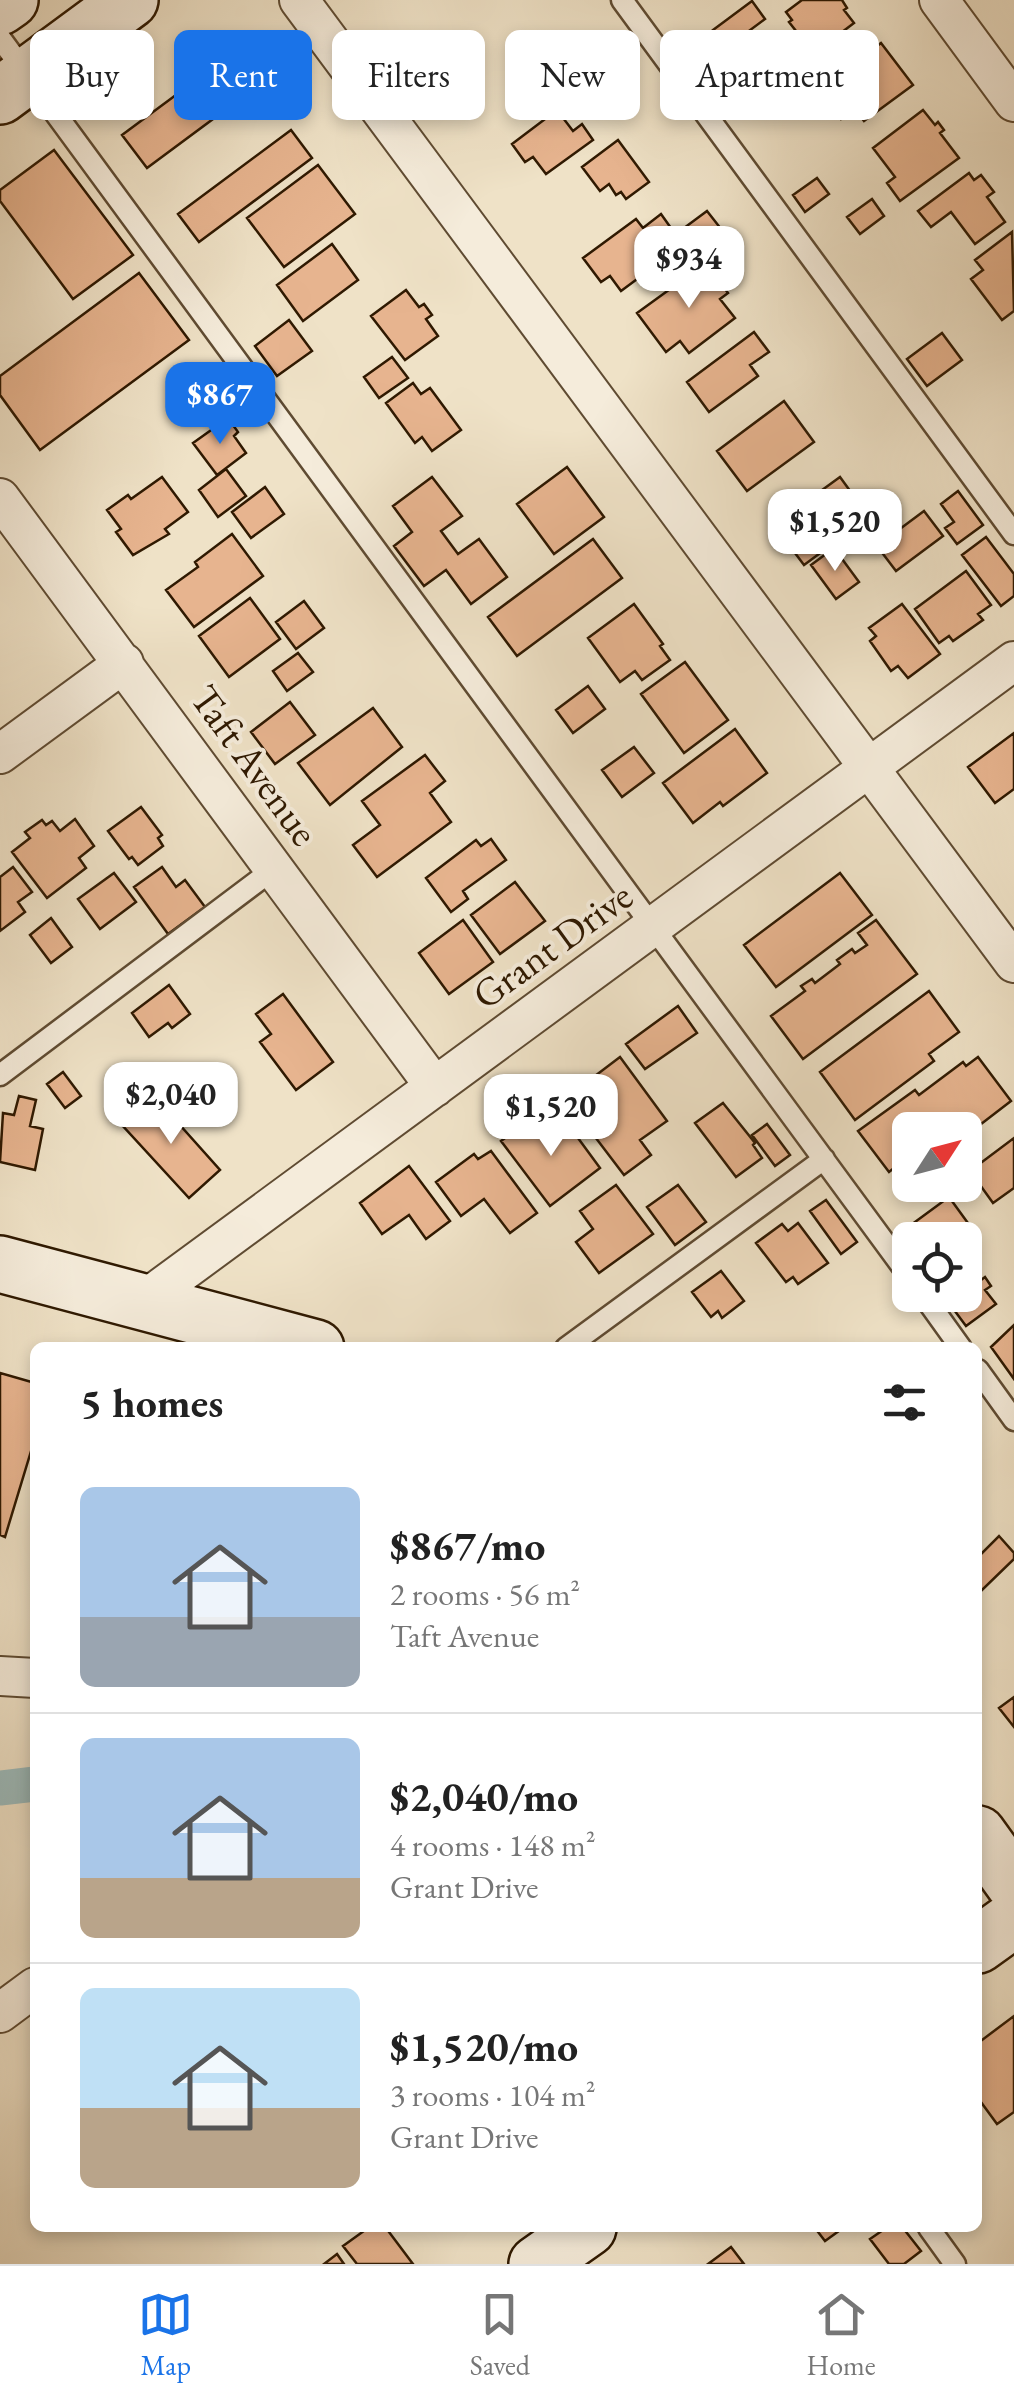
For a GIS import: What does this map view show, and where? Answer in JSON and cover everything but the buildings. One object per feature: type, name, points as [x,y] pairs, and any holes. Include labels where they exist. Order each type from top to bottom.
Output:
[{"type":"street","points":[[0,7],[10,0]]},
{"type":"street","points":[[9,70],[130,0]]},
{"type":"street","points":[[298,0],[1014,962]]},
{"type":"street","points":[[938,0],[1014,102]]},
{"type":"street","name":"Taft Avenue","points":[[0,498],[436,1087]]},
{"type":"street","name":"Grant Drive","points":[[143,1302],[1014,661]]},
{"type":"street","points":[[0,754],[124,663]]},
{"type":"street","points":[[0,1264],[293,1342]]},
{"type":"street","points":[[0,1676],[30,1678]]},
{"type":"street","points":[[982,1840],[1014,1884]]},
{"type":"street","points":[[982,1943],[1014,1919]]},
{"type":"street","points":[[0,2013],[30,1991]]},
{"type":"lane","points":[[622,0],[1014,534]]},
{"type":"lane","points":[[9,70],[892,1252]]},
{"type":"lane","points":[[0,1075],[274,868]]},
{"type":"lane","points":[[574,1342],[824,1159]]},
{"type":"lane","points":[[935,1312],[957,1342]]},
{"type":"lane","points":[[982,1376],[1014,1420]]},
{"type":"lane","points":[[932,2232],[955,2264]]},
{"type":"waterway","points":[[0,1788],[30,1785]]}]
